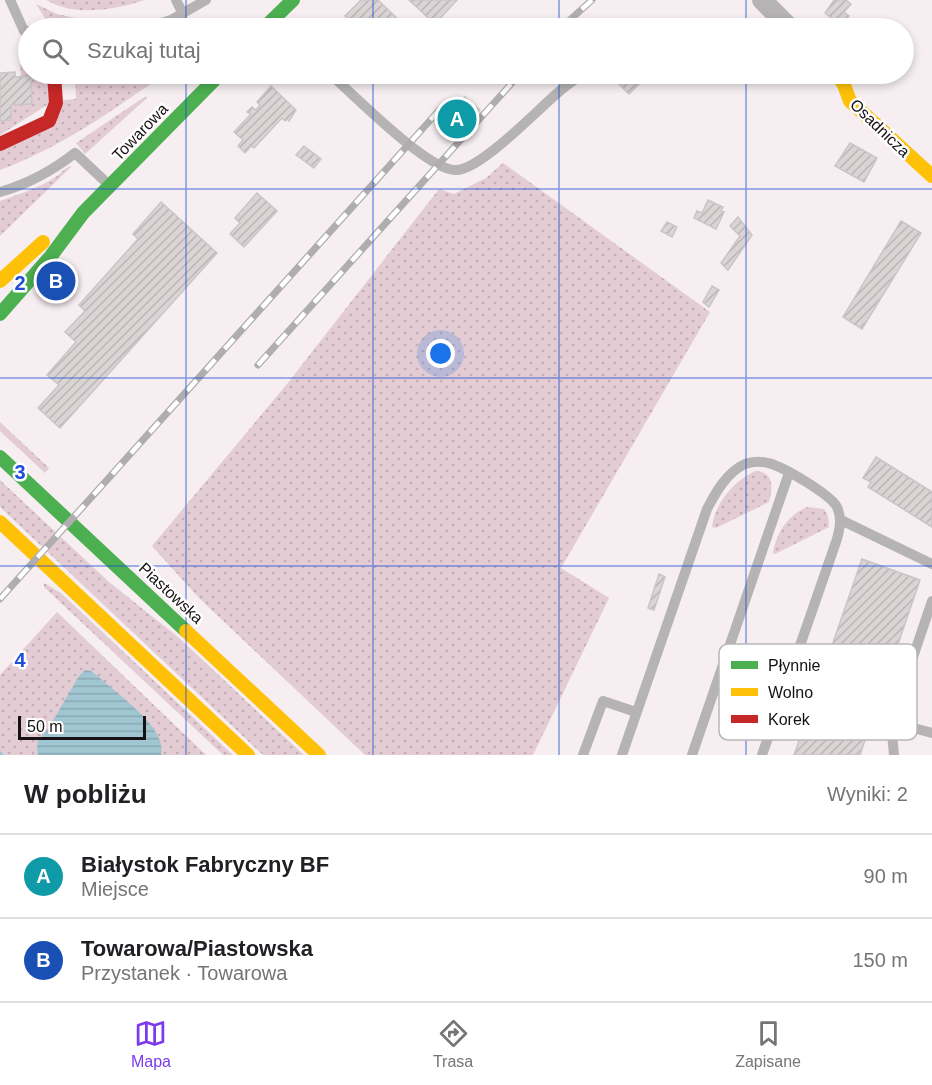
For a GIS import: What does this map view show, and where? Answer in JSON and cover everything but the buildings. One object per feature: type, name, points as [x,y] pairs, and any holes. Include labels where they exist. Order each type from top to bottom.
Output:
[{"type":"main road","points":[[278,18],[293,0]]},
{"type":"main road","points":[[0,144],[49,121],[56,103],[55,84]]},
{"type":"main road","name":"Towarowa","points":[[0,314],[40,269],[84,213],[210,84]]},
{"type":"main road","name":"Osadnicza","points":[[843,84],[849,101],[932,176]]},
{"type":"main road","name":"Towarowa","points":[[0,281],[38,246],[84,213]]},
{"type":"main road","name":"Piastowska","points":[[0,457],[318,755]]},
{"type":"main road","points":[[0,522],[248,755]]},
{"type":"street","points":[[762,0],[780,18]]},
{"type":"lane","points":[[10,0],[18,18]]},
{"type":"lane","points":[[176,0],[183,14]]},
{"type":"lane","points":[[172,18],[206,0]]},
{"type":"lane","points":[[341,84],[409,144],[438,165],[446,169],[457,170],[466,168],[485,156],[570,84]]},
{"type":"lane","points":[[0,192],[44,175],[75,153],[110,186]]},
{"type":"lane","points":[[622,755],[707,509],[716,493],[734,471],[744,464],[756,461],[770,463],[789,473],[834,503],[841,520],[840,530],[800,644]]},
{"type":"lane","points":[[730,644],[789,473]]},
{"type":"lane","points":[[841,520],[932,564]]},
{"type":"lane","points":[[917,645],[932,601]]},
{"type":"lane","points":[[692,755],[719,677]]},
{"type":"lane","points":[[583,755],[603,701],[636,712]]},
{"type":"lane","points":[[917,729],[932,733]]},
{"type":"lane","points":[[762,755],[767,740]]},
{"type":"lane","points":[[893,740],[894,755]]},
{"type":"shaded area","points":[[46,0],[145,0],[108,9],[82,10],[70,9]]},
{"type":"shaded area","points":[[36,4],[57,14],[75,18],[45,18]]},
{"type":"shaded area","points":[[31,84],[49,84],[50,103],[0,135],[0,121],[11,120],[11,105],[32,104]]},
{"type":"shaded area","points":[[75,84],[150,84],[65,139],[0,170],[0,150],[64,100],[76,99]]},
{"type":"shaded area","points":[[146,96],[147,98],[85,154],[76,143]]},
{"type":"shaded area","points":[[503,163],[710,312],[561,568],[609,598],[533,755],[365,755],[199,598],[152,546],[287,384],[439,189],[454,194],[486,178]]},
{"type":"shaded area","points":[[72,166],[0,236],[0,201],[44,184]]},
{"type":"shaded area","points":[[0,422],[49,468],[45,473],[0,431]]},
{"type":"shaded area","points":[[755,471],[766,474],[771,481],[769,502],[716,528],[712,527],[717,510],[726,494],[739,481]]},
{"type":"shaded area","points":[[0,480],[109,582],[178,637],[304,755],[263,755],[0,507]]},
{"type":"shaded area","points":[[807,507],[824,509],[828,516],[829,527],[773,553],[777,538],[784,526],[794,515]]},
{"type":"shaded area","points":[[44,583],[61,593],[233,755],[223,755],[44,587]]},
{"type":"shaded area","points":[[57,612],[206,755],[0,755],[0,675]]},
{"type":"water","points":[[85,670],[91,671],[100,678],[150,723],[161,745],[161,755],[38,755],[38,740],[48,729],[79,676]]},
{"type":"railway","points":[[572,18],[592,0]]},
{"type":"railway","points":[[258,365],[511,84]]},
{"type":"railway","points":[[0,599],[443,106]]},
{"type":"traffic: fast","points":[[274,18],[293,0]]},
{"type":"traffic: fast","points":[[0,314],[51,256],[83,213],[210,84]]},
{"type":"traffic: fast","points":[[0,457],[186,631]]},
{"type":"traffic: slow","points":[[843,84],[850,101],[932,176]]},
{"type":"traffic: slow","points":[[0,281],[43,242]]},
{"type":"traffic: slow","points":[[0,522],[248,755]]},
{"type":"traffic: slow","points":[[186,631],[319,755]]},
{"type":"traffic: jam","points":[[0,144],[49,121],[56,103],[55,84]]},
{"type":"place","name":"Białystok Fabryczny BF","points":[[457,119]]},
{"type":"place","name":"Towarowa/Piastowska","points":[[56,281]]}]
